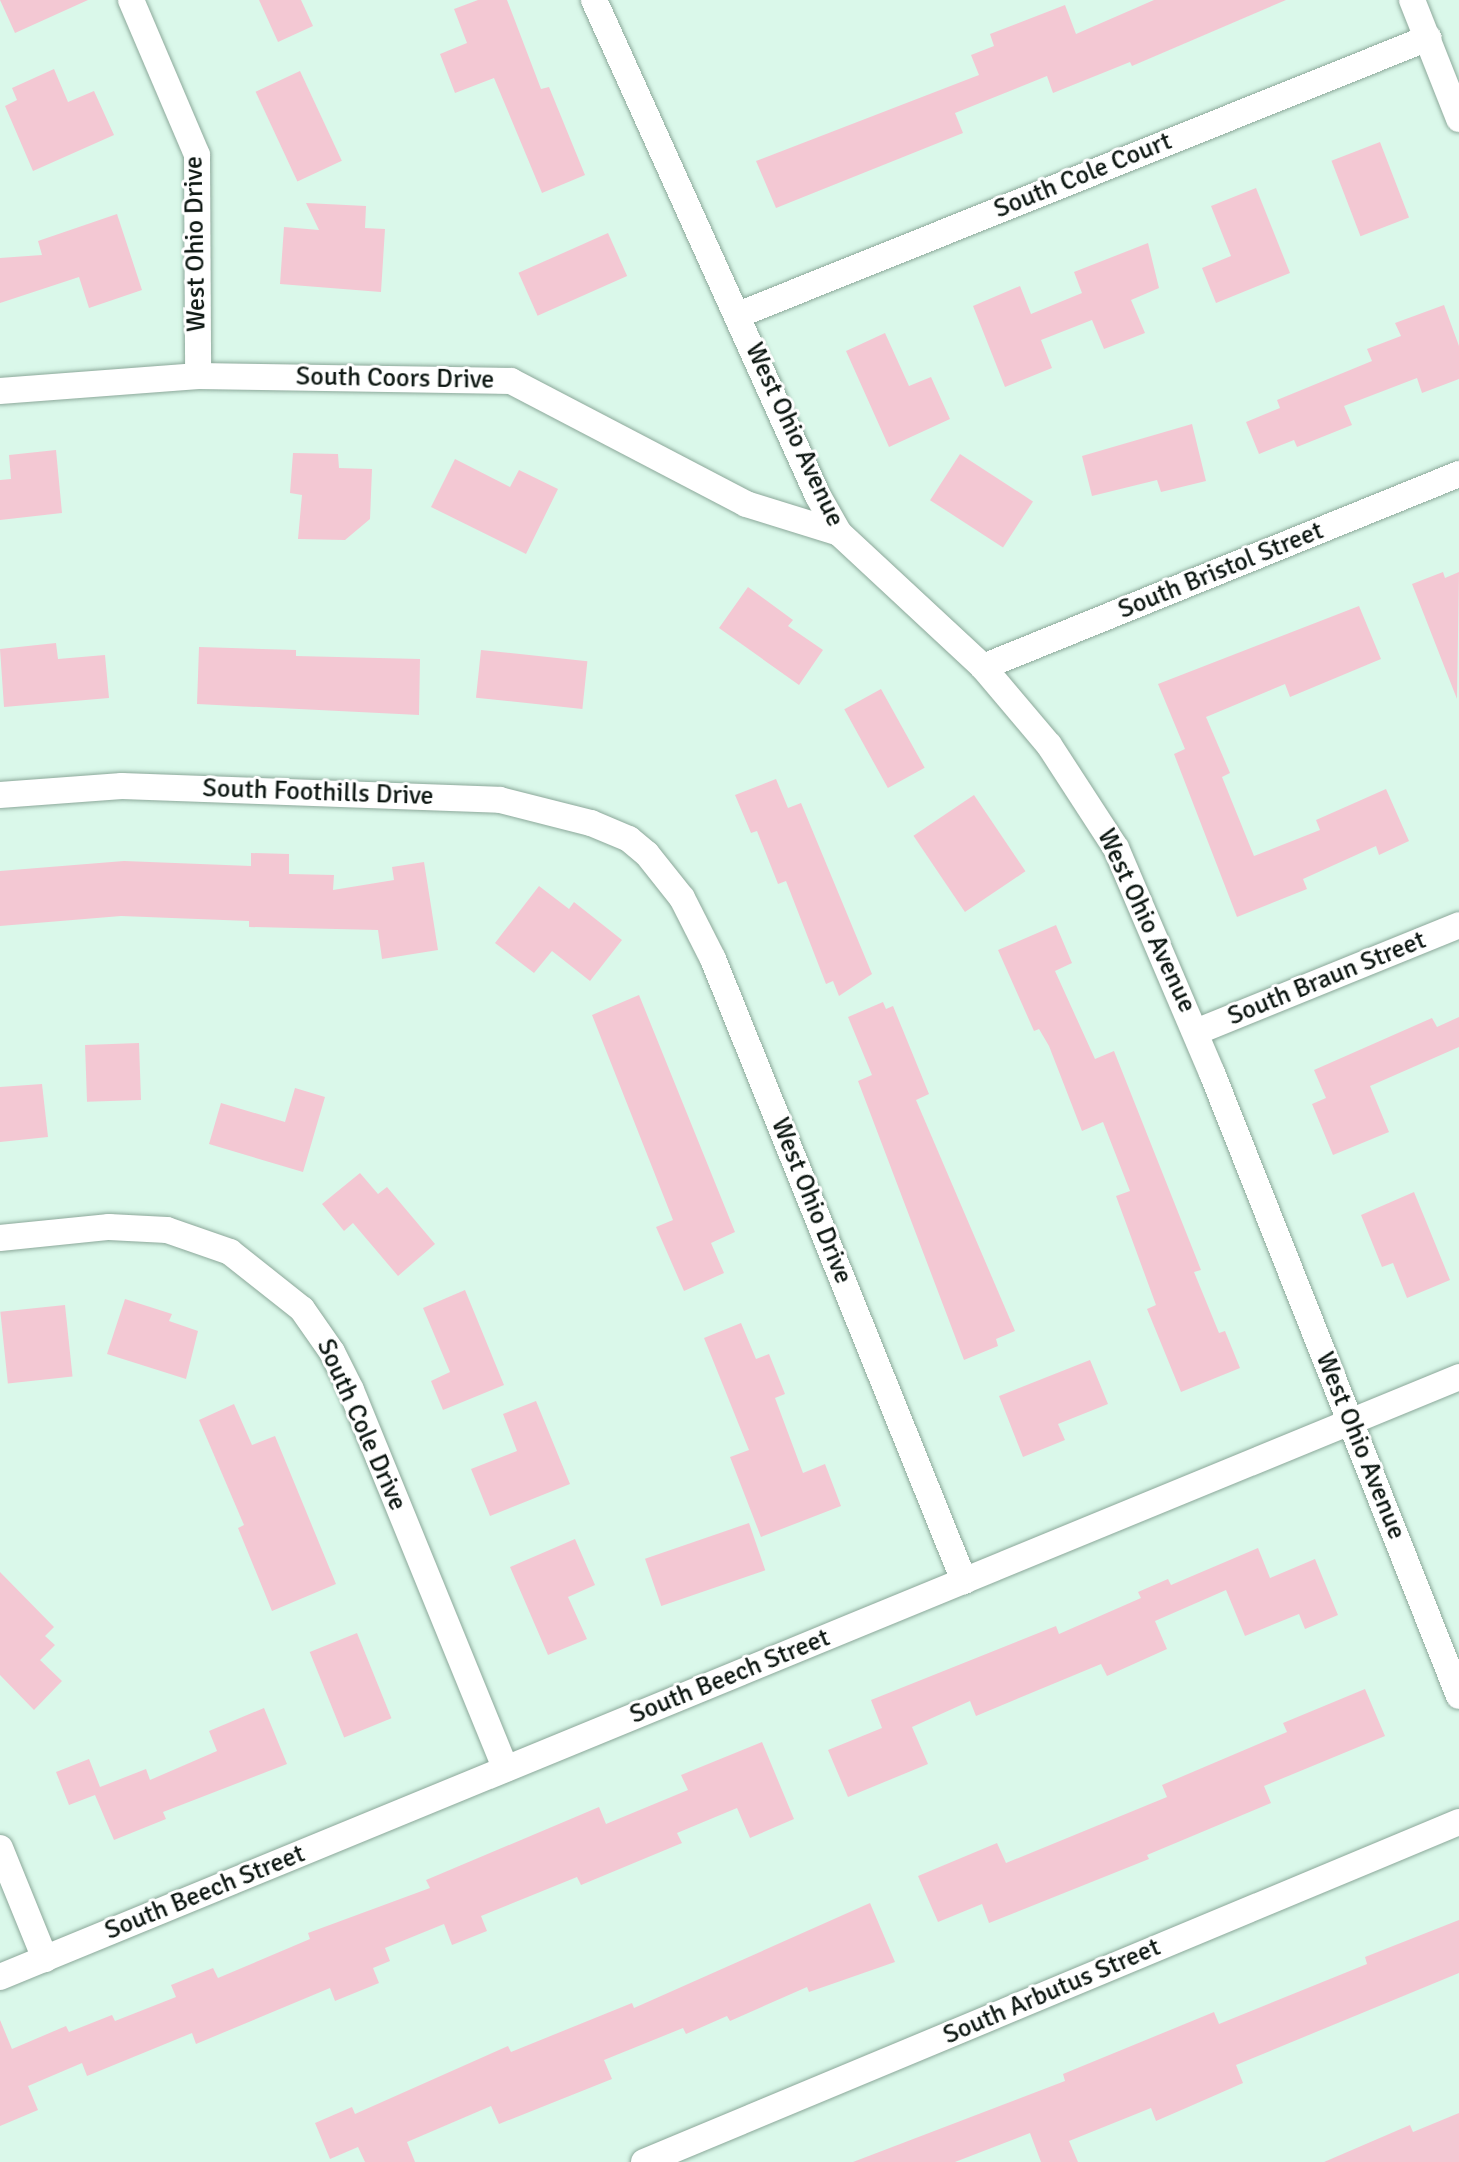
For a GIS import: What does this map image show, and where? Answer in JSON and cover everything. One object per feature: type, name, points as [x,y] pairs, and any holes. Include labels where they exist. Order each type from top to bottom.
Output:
[{"type":"street","name":"West Ohio Drive","points":[[131,0],[197,155],[198,376]]},
{"type":"street","name":"West Ohio Avenue","points":[[594,0],[818,496],[839,533],[983,667],[1049,745],[1116,848],[1196,1032],[1459,1696]]},
{"type":"street","points":[[1412,0],[1459,119]]},
{"type":"street","name":"South Cole Court","points":[[738,315],[1428,37]]},
{"type":"street","name":"South Coors Drive","points":[[0,391],[198,376],[511,382],[746,504],[839,533]]},
{"type":"street","name":"South Bristol Street","points":[[983,667],[1459,474]]},
{"type":"street","name":"South Foothills Drive","points":[[0,795],[122,786],[472,798],[559,812],[629,839]]},
{"type":"street","name":"West Ohio Drive","points":[[629,839],[662,870],[682,898],[713,958],[964,1581]]},
{"type":"street","name":"South Braun Street","points":[[1196,1032],[1459,925]]},
{"type":"street","name":"South Cole Drive","points":[[0,1238],[109,1227],[167,1230],[230,1252],[302,1308],[332,1352],[351,1391],[506,1769]]},
{"type":"street","name":"South Beech Street","points":[[0,1977],[1459,1377]]},
{"type":"street","name":"South Arbutus Street","points":[[644,2162],[1459,1822]]},
{"type":"street","points":[[0,1848],[45,1959]]},
{"type":"building","points":[[0,0],[88,0],[15,33]]},
{"type":"building","points":[[259,0],[301,0],[313,26],[278,42]]},
{"type":"building","points":[[478,0],[507,0],[541,89],[549,87],[585,175],[542,193],[494,78],[455,93],[440,54],[467,43],[454,9]]},
{"type":"building","points":[[1154,0],[1286,0],[1132,66],[1130,62],[1053,93],[1047,76],[955,113],[963,133],[776,208],[756,161],[979,75],[971,55],[994,46],[990,34],[1065,5],[1076,34]]},
{"type":"building","points":[[54,69],[68,102],[94,91],[114,135],[33,171],[5,106],[17,100],[12,88]]},
{"type":"building","points":[[300,71],[342,161],[297,181],[256,92]]},
{"type":"building","points":[[1380,142],[1409,218],[1360,236],[1331,161]]},
{"type":"building","points":[[1256,188],[1290,273],[1216,303],[1202,268],[1231,256],[1211,206]]},
{"type":"building","points":[[306,203],[366,206],[365,228],[385,229],[381,292],[280,284],[284,227],[319,230]]},
{"type":"building","points":[[117,214],[142,290],[89,308],[79,277],[0,303],[0,258],[42,255],[38,241]]},
{"type":"building","points":[[608,233],[627,276],[538,316],[518,273]]},
{"type":"building","points":[[1148,243],[1159,288],[1131,300],[1145,333],[1104,349],[1092,320],[1041,340],[1052,368],[1005,387],[973,306],[1020,286],[1031,314],[1082,293],[1074,272]]},
{"type":"building","points":[[1444,305],[1459,346],[1459,379],[1422,393],[1417,378],[1344,406],[1352,425],[1297,447],[1294,440],[1259,454],[1246,422],[1280,408],[1277,400],[1372,361],[1367,349],[1401,336],[1395,323]]},
{"type":"building","points":[[885,333],[909,386],[931,377],[950,419],[889,447],[846,351]]},
{"type":"building","points":[[1192,424],[1206,481],[1161,492],[1157,480],[1092,496],[1082,456]]},
{"type":"building","points":[[56,450],[62,513],[0,520],[0,480],[11,479],[9,455]]},
{"type":"building","points":[[293,453],[338,454],[339,468],[372,469],[370,519],[345,540],[298,539],[302,495],[290,493]]},
{"type":"building","points":[[960,454],[1033,501],[1003,548],[930,500]]},
{"type":"building","points":[[455,459],[510,487],[519,470],[558,489],[526,554],[431,507]]},
{"type":"building","points":[[1443,572],[1445,578],[1459,572],[1457,699],[1412,584]]},
{"type":"building","points":[[748,587],[793,620],[788,626],[823,650],[799,685],[719,628]]},
{"type":"building","points":[[1359,606],[1381,659],[1290,697],[1285,684],[1206,717],[1230,773],[1222,777],[1254,856],[1320,830],[1316,820],[1386,789],[1409,841],[1379,855],[1376,846],[1303,879],[1307,889],[1237,917],[1174,754],[1185,749],[1158,684]]},
{"type":"building","points":[[56,643],[58,659],[105,655],[109,698],[4,707],[0,649]]},
{"type":"building","points":[[199,647],[296,650],[296,656],[420,659],[419,715],[197,704]]},
{"type":"building","points":[[481,650],[587,661],[582,709],[476,698]]},
{"type":"building","points":[[881,689],[925,768],[888,788],[844,709]]},
{"type":"building","points":[[776,779],[788,808],[801,803],[872,974],[839,996],[833,981],[826,984],[786,881],[778,884],[757,831],[751,833],[735,795]]},
{"type":"building","points":[[974,795],[1025,871],[965,912],[913,836]]},
{"type":"building","points":[[251,853],[289,854],[289,874],[334,875],[333,890],[394,880],[392,867],[424,862],[438,950],[382,959],[378,930],[249,927],[249,921],[121,916],[0,926],[0,871],[124,861],[251,866]]},
{"type":"building","points":[[539,886],[569,909],[574,902],[622,940],[590,981],[552,951],[534,973],[495,943]]},
{"type":"building","points":[[1056,925],[1072,963],[1055,971],[1095,1059],[1114,1051],[1201,1270],[1194,1272],[1219,1333],[1225,1331],[1240,1368],[1181,1392],[1147,1309],[1156,1305],[1116,1196],[1130,1191],[1103,1122],[1082,1131],[1049,1046],[1039,1029],[1034,1031],[998,950]]},
{"type":"building","points":[[639,995],[735,1232],[711,1243],[724,1273],[684,1291],[656,1227],[673,1220],[592,1015]]},
{"type":"building","points":[[883,1002],[886,1009],[893,1006],[929,1094],[916,1100],[1015,1331],[996,1339],[998,1346],[964,1360],[858,1081],[872,1075],[848,1017]]},
{"type":"building","points":[[1459,1017],[1459,1047],[1370,1086],[1389,1132],[1333,1155],[1312,1104],[1326,1098],[1314,1070],[1432,1018],[1437,1027]]},
{"type":"building","points":[[139,1043],[141,1100],[87,1102],[85,1045]]},
{"type":"building","points":[[42,1084],[48,1137],[0,1142],[0,1087]]},
{"type":"building","points":[[295,1088],[325,1097],[303,1172],[209,1144],[221,1103],[285,1122]]},
{"type":"building","points":[[360,1173],[378,1194],[387,1187],[435,1244],[398,1276],[353,1223],[344,1231],[322,1204]]},
{"type":"building","points":[[1414,1192],[1450,1280],[1407,1298],[1393,1263],[1382,1267],[1361,1215]]},
{"type":"building","points":[[465,1290],[504,1385],[443,1410],[431,1381],[450,1372],[423,1308]]},
{"type":"building","points":[[125,1299],[172,1314],[169,1321],[198,1331],[186,1379],[107,1354]]},
{"type":"building","points":[[65,1305],[73,1377],[8,1383],[0,1312]]},
{"type":"building","points":[[741,1323],[756,1359],[769,1354],[785,1394],[775,1398],[803,1473],[825,1464],[841,1506],[761,1537],[730,1457],[749,1450],[704,1338]]},
{"type":"building","points":[[1090,1360],[1108,1404],[1058,1424],[1065,1440],[1023,1457],[999,1396]]},
{"type":"building","points":[[536,1401],[570,1484],[490,1516],[471,1469],[517,1451],[503,1414]]},
{"type":"building","points":[[234,1404],[252,1445],[275,1436],[336,1584],[272,1611],[238,1528],[244,1525],[199,1420]]},
{"type":"building","points":[[749,1523],[765,1570],[661,1606],[645,1559]]},
{"type":"building","points":[[575,1539],[595,1585],[568,1597],[587,1639],[548,1655],[510,1567]]},
{"type":"building","points":[[1258,1548],[1270,1578],[1315,1559],[1338,1615],[1305,1629],[1299,1614],[1245,1636],[1226,1590],[1155,1621],[1167,1649],[1107,1676],[1101,1664],[976,1716],[970,1701],[912,1727],[928,1764],[848,1797],[828,1750],[882,1728],[871,1700],[1056,1626],[1059,1634],[1141,1598],[1138,1592],[1168,1579],[1171,1585]]},
{"type":"building","points":[[0,1572],[54,1627],[45,1636],[55,1645],[40,1660],[62,1681],[34,1710],[0,1675]]},
{"type":"building","points":[[357,1633],[391,1718],[344,1737],[310,1652]]},
{"type":"building","points":[[1365,1689],[1385,1736],[1264,1786],[1271,1803],[1147,1855],[1149,1859],[989,1923],[982,1904],[938,1922],[918,1876],[997,1843],[1006,1863],[1167,1797],[1162,1785],[1287,1732],[1283,1723]]},
{"type":"building","points":[[264,1708],[287,1764],[163,1812],[166,1819],[114,1840],[95,1795],[69,1805],[56,1772],[89,1759],[100,1787],[146,1769],[150,1780],[217,1751],[209,1731]]},
{"type":"building","points":[[762,1742],[794,1819],[750,1838],[737,1808],[677,1833],[682,1843],[581,1885],[577,1877],[481,1916],[487,1931],[452,1945],[444,1924],[385,1948],[390,1961],[373,1968],[379,1983],[335,2001],[330,1988],[196,2044],[192,2033],[87,2076],[82,2063],[28,2086],[38,2110],[0,2126],[0,2020],[12,2049],[66,2026],[69,2032],[112,2015],[115,2021],[176,1997],[171,1985],[213,1968],[218,1978],[310,1939],[308,1933],[430,1888],[426,1880],[599,1807],[606,1824],[688,1790],[681,1775]]},
{"type":"building","points":[[870,1903],[895,1962],[809,1992],[807,1987],[730,2021],[727,2016],[686,2034],[683,2028],[604,2060],[612,2079],[499,2124],[491,2106],[407,2142],[415,2162],[365,2162],[358,2147],[330,2159],[315,2123],[352,2107],[355,2114],[508,2046],[511,2052],[632,2003],[634,2008]]},
{"type":"building","points":[[1459,1920],[1459,1973],[1236,2065],[1243,2083],[1156,2121],[1151,2108],[1069,2141],[1078,2162],[1041,2162],[1030,2133],[955,2162],[853,2162],[1065,2081],[1063,2074],[1214,2012],[1219,2024],[1367,1964],[1365,1957]]},
{"type":"building","points":[[1459,2113],[1459,2162],[1324,2162],[1410,2125],[1413,2132]]}]
